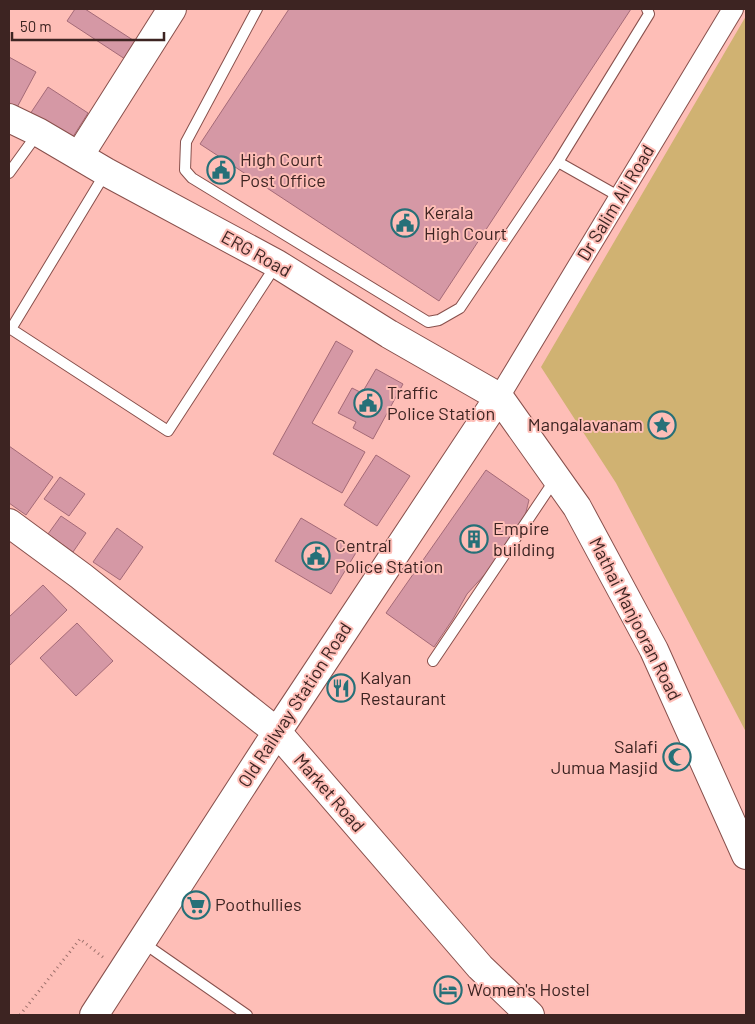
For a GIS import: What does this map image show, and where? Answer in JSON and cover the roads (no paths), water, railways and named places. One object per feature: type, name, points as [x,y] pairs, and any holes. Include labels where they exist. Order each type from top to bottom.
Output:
[{"type":"street","points":[[79,156],[172,9]]},
{"type":"street","name":"Dr Salim Ali Road","points":[[499,397],[733,9]]},
{"type":"street","name":"ERG Road","points":[[9,118],[38,132],[106,172],[277,264],[389,334],[499,397]]},
{"type":"street","name":"Mathai Manjooran Road","points":[[499,397],[577,507],[654,650],[746,855]]},
{"type":"street","name":"Old Railway Station Road","points":[[94,1015],[277,732],[499,397]]},
{"type":"street","name":"Market Road","points":[[9,523],[81,576],[277,732],[480,967],[530,1015]]},
{"type":"lane","points":[[257,9],[186,142],[185,170],[192,178],[428,322],[439,320],[460,308],[558,162],[649,14],[647,9]]},
{"type":"lane","points":[[9,173],[38,132]]},
{"type":"lane","points":[[558,162],[620,197]]},
{"type":"lane","points":[[106,172],[11,329],[168,431],[277,264]]},
{"type":"lane","points":[[433,661],[556,477]]},
{"type":"lane","points":[[141,942],[247,1015]]},
{"type":"place","name":"High Court Post Office","points":[[221,170]]},
{"type":"place","name":"Kerala High Court","points":[[405,223]]},
{"type":"place","name":"Traffic Police Station","points":[[368,403]]},
{"type":"place","name":"Mangalavanam","points":[[662,425]]},
{"type":"place","name":"Empire building","points":[[474,539]]},
{"type":"place","name":"Central Police Station","points":[[316,556]]},
{"type":"place","name":"Kalyan Restaurant","points":[[341,688]]},
{"type":"place","name":"Salafi Jumua Masjid","points":[[677,757]]},
{"type":"place","name":"Poothullies","points":[[196,905]]},
{"type":"place","name":"Women's Hostel","points":[[448,990]]}]
